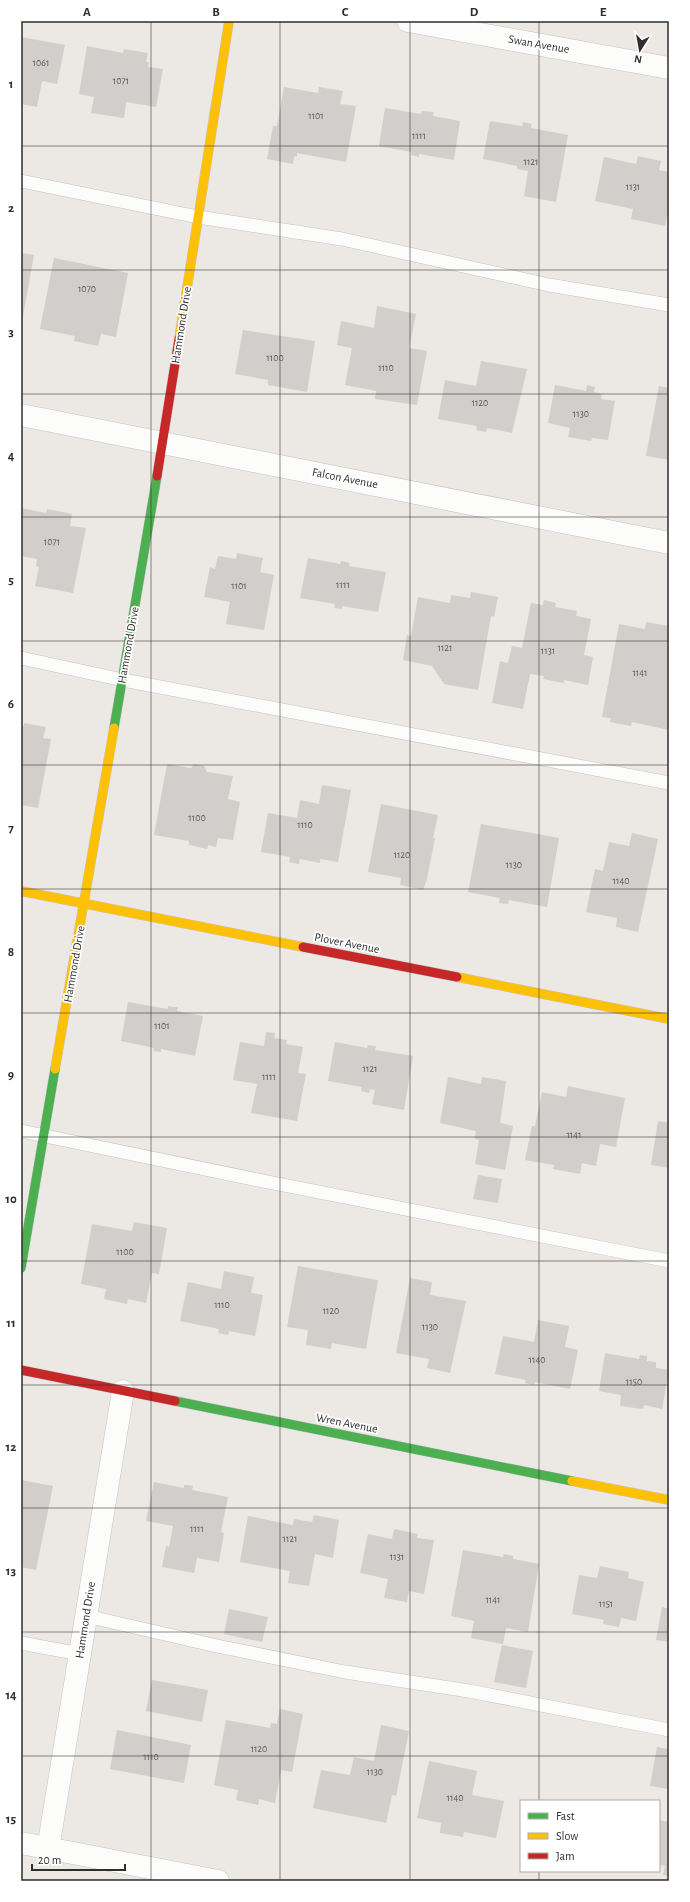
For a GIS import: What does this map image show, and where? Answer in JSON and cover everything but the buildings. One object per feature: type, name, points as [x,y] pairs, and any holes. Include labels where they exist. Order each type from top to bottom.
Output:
[{"type":"street","name":"Hammond Drive","points":[[21,1268],[85,903],[163,442],[229,21]]},
{"type":"street","name":"Swan Avenue","points":[[408,21],[467,26],[669,68]]},
{"type":"street","name":"Falcon Avenue","points":[[21,415],[669,543]]},
{"type":"street","name":"Plover Avenue","points":[[21,892],[85,903],[669,1020]]},
{"type":"street","name":"Wren Avenue","points":[[21,1370],[669,1500]]},
{"type":"street","name":"Hammond Drive","points":[[48,1849],[123,1391]]},
{"type":"street","points":[[21,1843],[218,1881]]},
{"type":"lane","points":[[21,181],[198,217],[342,239],[549,285],[669,305]]},
{"type":"lane","points":[[21,658],[123,680],[669,784]]},
{"type":"lane","points":[[21,1131],[268,1182],[669,1261]]},
{"type":"lane","points":[[86,1616],[217,1646],[345,1672],[469,1691],[669,1730]]},
{"type":"lane","points":[[21,1643],[80,1654]]},
{"type":"traffic: fast","points":[[114,728],[157,476]]},
{"type":"traffic: fast","points":[[21,1268],[55,1069]]},
{"type":"traffic: fast","points":[[175,1401],[572,1481]]},
{"type":"traffic: slow","points":[[179,339],[229,21]]},
{"type":"traffic: slow","points":[[55,1069],[114,728]]},
{"type":"traffic: slow","points":[[21,891],[303,947]]},
{"type":"traffic: slow","points":[[457,977],[669,1019]]},
{"type":"traffic: slow","points":[[572,1481],[669,1500]]},
{"type":"traffic: jam","points":[[157,476],[179,339]]},
{"type":"traffic: jam","points":[[303,947],[457,977]]},
{"type":"traffic: jam","points":[[21,1370],[175,1401]]}]
